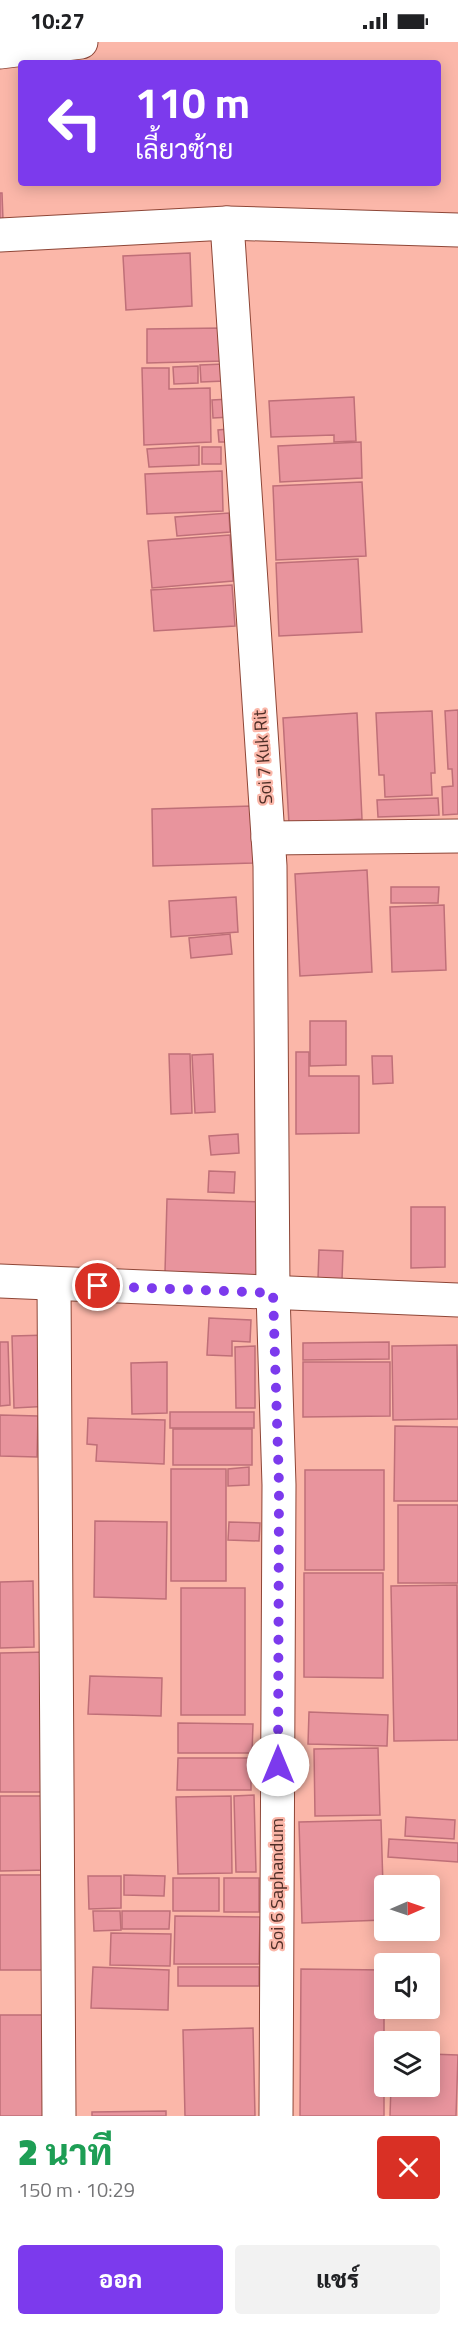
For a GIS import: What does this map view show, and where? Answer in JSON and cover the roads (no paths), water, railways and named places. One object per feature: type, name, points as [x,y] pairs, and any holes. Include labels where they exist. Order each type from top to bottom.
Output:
[{"type":"street","points":[[0,52],[81,42]]},
{"type":"street","points":[[0,235],[227,223],[458,230]]},
{"type":"street","name":"Soi 7 Kuk Rit","points":[[227,223],[268,837],[273,1293]]},
{"type":"street","points":[[268,837],[458,836]]},
{"type":"street","points":[[0,1281],[458,1300]]},
{"type":"street","points":[[54,1284],[59,2116]]},
{"type":"street","name":"Soi 6 Saphandum","points":[[273,1293],[279,1485],[276,2116]]}]
